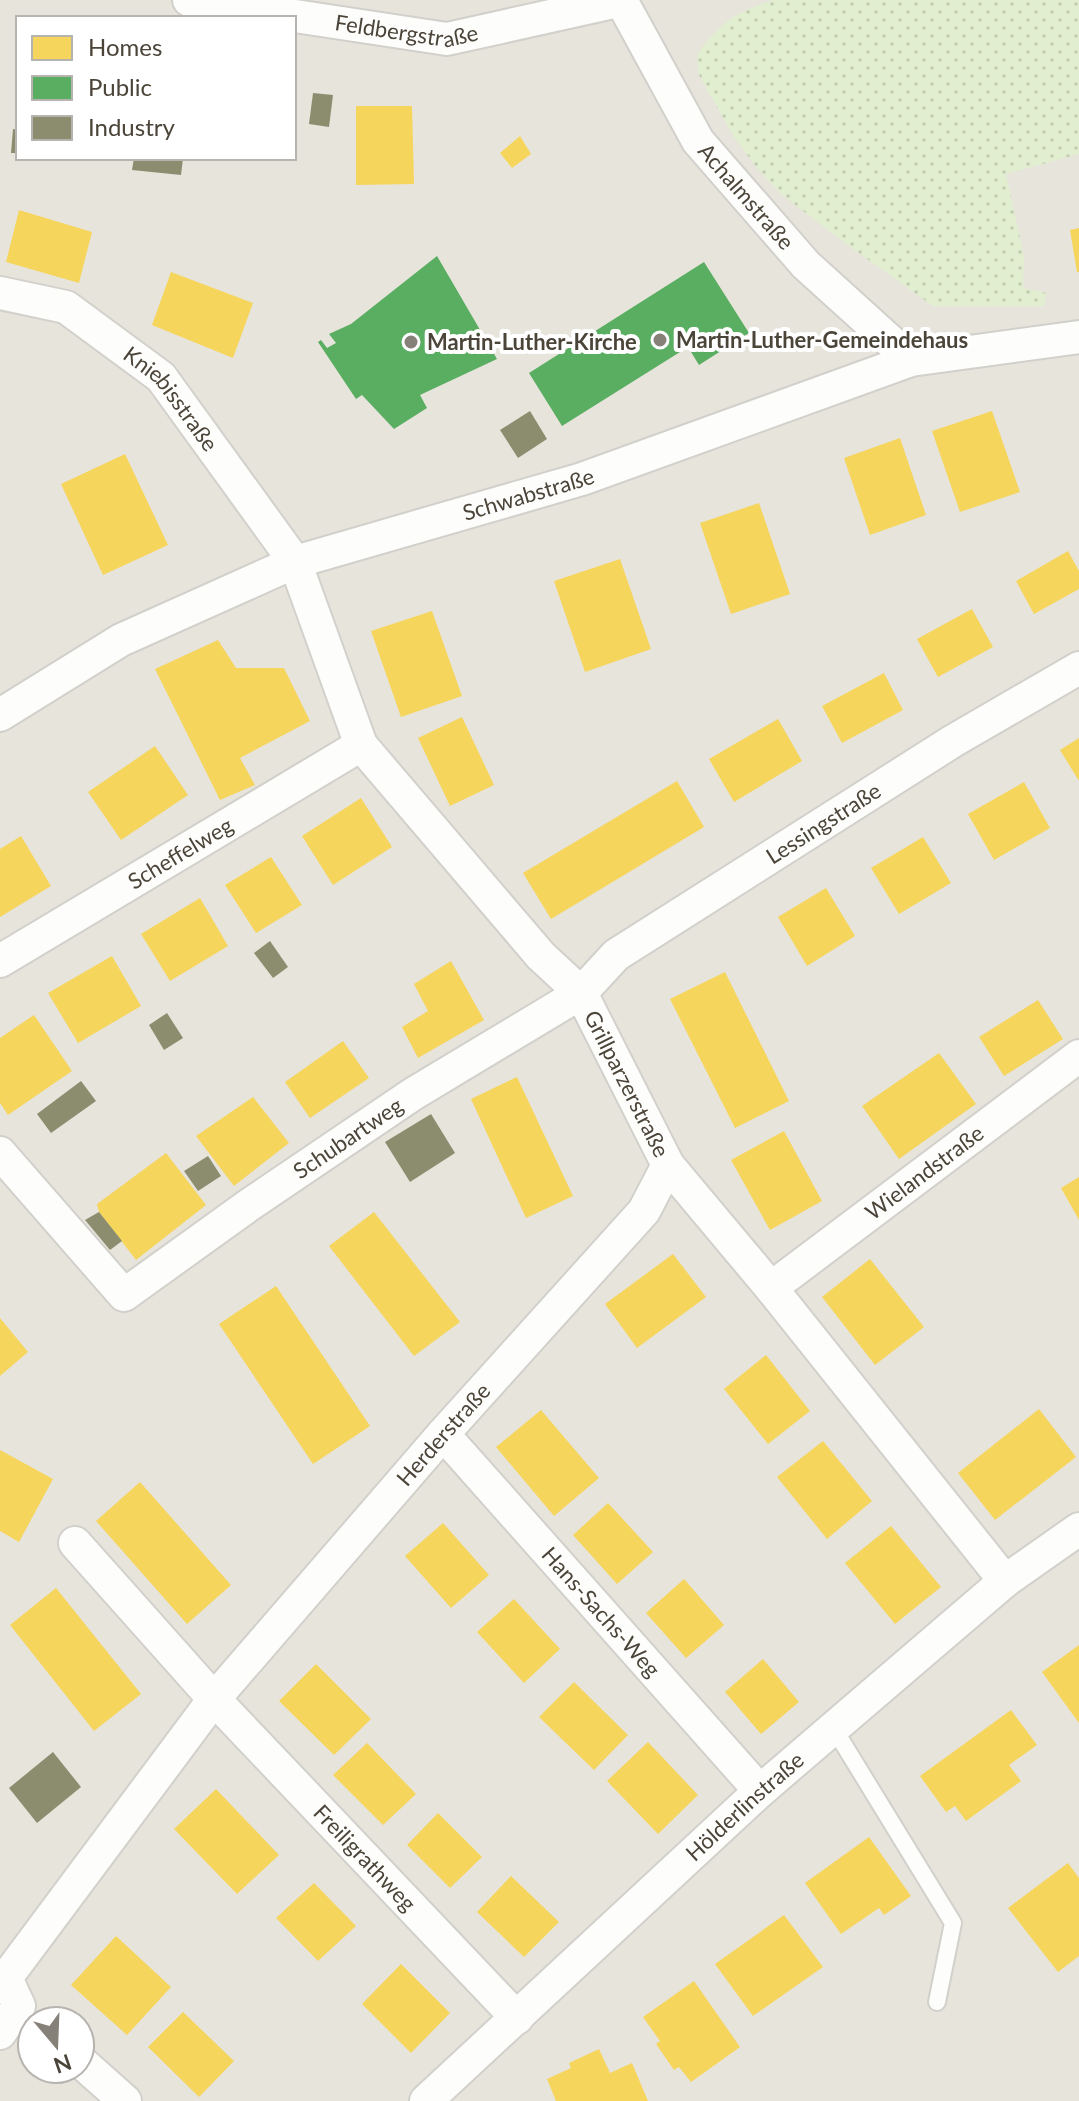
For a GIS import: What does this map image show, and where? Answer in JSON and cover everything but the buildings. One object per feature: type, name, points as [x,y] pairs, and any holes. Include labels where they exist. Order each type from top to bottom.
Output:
[{"type":"street","name":"Feldbergstraße","points":[[189,0],[295,16]]},
{"type":"street","name":"Feldbergstraße","points":[[296,16],[447,39],[621,0]]},
{"type":"street","name":"Achalmstraße","points":[[621,0],[698,141],[806,265],[911,360]]},
{"type":"street","name":"Kniebisstraße","points":[[0,293],[66,307],[161,377],[295,562]]},
{"type":"street","name":"Schwabstraße","points":[[0,715],[121,640],[295,562],[582,479],[911,360],[1079,337]]},
{"type":"street","name":"Grillparzerstraße","points":[[295,562],[361,745],[541,956],[581,993],[668,1165],[771,1288],[1005,1581]]},
{"type":"street","name":"Lessingstraße","points":[[581,993],[616,955],[953,741],[1079,668]]},
{"type":"street","name":"Scheffelweg","points":[[0,961],[361,745]]},
{"type":"street","name":"Schubartweg","points":[[0,1153],[124,1295],[249,1205],[413,1094],[581,993]]},
{"type":"street","name":"Wielandstraße","points":[[771,1288],[1079,1056]]},
{"type":"street","name":"Herderstraße","points":[[22,2005],[6,1978],[214,1699],[443,1434],[644,1211],[668,1165]]},
{"type":"street","name":"Hans-Sachs-Weg","points":[[443,1434],[760,1791]]},
{"type":"street","name":"Hölderlinstraße","points":[[426,2101],[833,1727],[1005,1581],[1079,1529]]},
{"type":"street","points":[[75,1543],[214,1699]]},
{"type":"street","name":"Freiligrathweg","points":[[214,1699],[517,2018]]},
{"type":"street","points":[[96,2075],[125,2101]]},
{"type":"lane","points":[[833,1727],[953,1923],[937,2002]]},
{"type":"shaded area","points":[[0,0],[1079,0],[1079,2101],[0,2101]]},
{"type":"green space","points":[[773,0],[1079,0],[1079,154],[1006,174],[1024,257],[1023,288],[1046,293],[1044,306],[933,306],[781,194],[757,168],[734,137],[699,75],[697,55],[730,20]]},
{"type":"place","name":"Martin-Luther-Gemeindehaus","points":[[660,340]]},
{"type":"place","name":"Martin-Luther-Kirche","points":[[411,342]]}]
